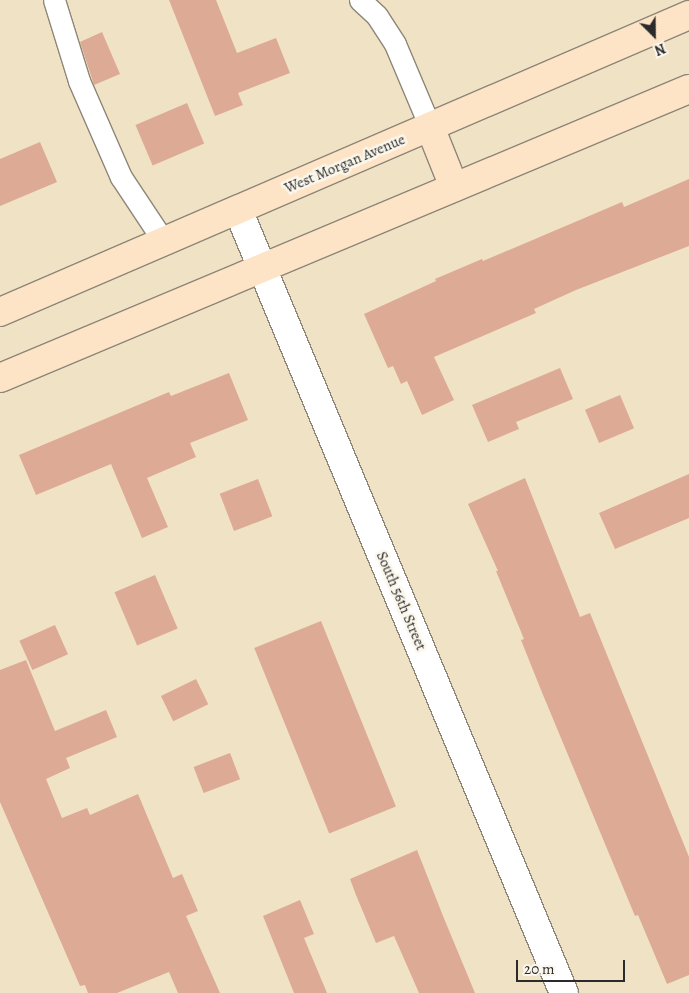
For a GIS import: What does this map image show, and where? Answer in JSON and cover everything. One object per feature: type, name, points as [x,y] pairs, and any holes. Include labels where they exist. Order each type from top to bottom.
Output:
[{"type":"street","name":"West Morgan Avenue","points":[[0,312],[689,15]]},
{"type":"street","points":[[0,378],[689,88]]},
{"type":"street","points":[[430,127],[454,187]]},
{"type":"street","name":"South 56th Street","points":[[238,210],[564,993]]},
{"type":"lane","points":[[54,0],[79,81],[121,177],[164,242]]},
{"type":"lane","points":[[360,0],[377,16],[395,44],[430,127]]},
{"type":"building","points":[[169,0],[216,0],[237,53],[276,38],[290,73],[238,93],[243,105],[215,116]]},
{"type":"building","points":[[102,32],[120,74],[94,85],[80,42]]},
{"type":"building","points":[[187,103],[204,144],[153,165],[135,125]]},
{"type":"building","points":[[40,142],[57,182],[0,206],[0,159]]},
{"type":"building","points":[[689,179],[689,246],[576,290],[534,309],[536,313],[434,357],[454,400],[422,415],[407,381],[401,384],[393,366],[388,368],[364,314],[436,281],[435,279],[482,259],[483,261],[622,202],[624,207]]},
{"type":"building","points":[[560,368],[573,399],[516,422],[519,429],[488,442],[472,405]]},
{"type":"building","points":[[229,373],[248,420],[190,443],[196,457],[147,478],[168,527],[142,538],[111,464],[36,495],[19,455],[169,392],[171,396]]},
{"type":"building","points":[[620,395],[634,428],[599,443],[585,410]]},
{"type":"building","points":[[689,474],[689,518],[615,549],[599,513]]},
{"type":"building","points":[[525,478],[580,617],[590,613],[689,857],[689,975],[667,984],[638,915],[635,916],[541,690],[521,640],[524,639],[496,571],[498,571],[468,504]]},
{"type":"building","points":[[258,479],[272,516],[234,531],[220,494]]},
{"type":"building","points":[[155,575],[178,628],[137,646],[114,592]]},
{"type":"building","points":[[321,621],[396,806],[329,833],[254,648]]},
{"type":"building","points":[[55,625],[68,654],[32,670],[19,641]]},
{"type":"building","points":[[26,660],[55,731],[106,710],[117,737],[66,758],[70,768],[46,779],[62,818],[87,808],[90,815],[138,794],[173,878],[182,874],[198,911],[186,916],[220,993],[178,993],[169,972],[117,993],[88,993],[85,985],[80,986],[0,802],[0,670]]},
{"type":"building","points":[[196,679],[208,704],[173,721],[161,696]]},
{"type":"building","points":[[230,753],[240,779],[204,793],[194,767]]},
{"type":"building","points":[[417,850],[475,993],[419,993],[394,936],[376,943],[356,895],[350,879]]},
{"type":"building","points":[[300,900],[314,934],[304,938],[327,993],[294,993],[263,916]]}]
